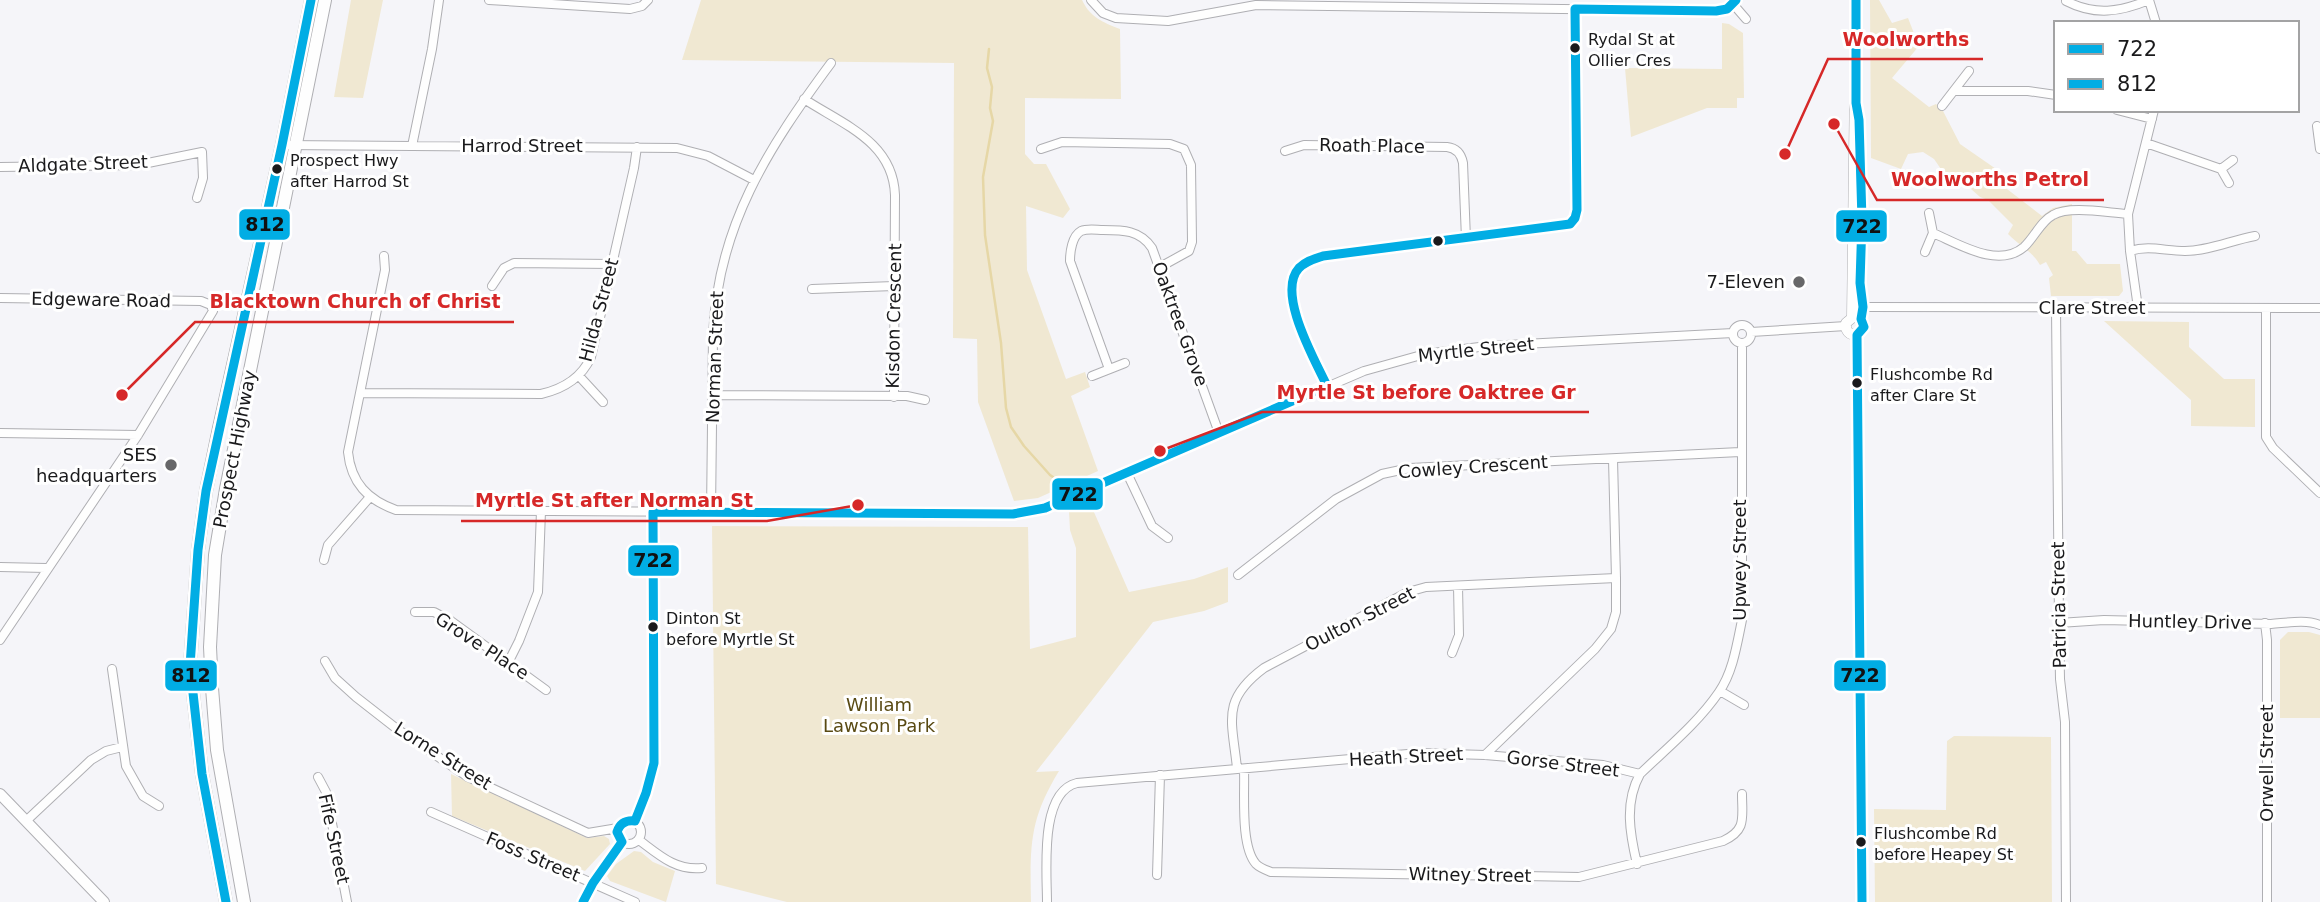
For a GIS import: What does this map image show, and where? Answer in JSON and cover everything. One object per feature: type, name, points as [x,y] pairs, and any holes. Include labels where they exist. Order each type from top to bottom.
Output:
[{"type":"main road","name":"Prospect Highway","points":[[226,902],[202,774],[190,666],[198,550],[206,491],[311,0]]},
{"type":"main road","name":"Prospect Highway","points":[[244,902],[216,737],[210,647],[215,555],[325,0]]},
{"type":"main road","points":[[0,794],[104,902]]},
{"type":"main road","points":[[215,902],[222,882]]},
{"type":"street","points":[[412,146],[439,0]]},
{"type":"street","points":[[489,0],[636,9],[648,0]]},
{"type":"street","points":[[1091,0],[1103,13],[1116,18],[1168,21],[1237,7],[1285,2],[1526,4],[1575,9],[1716,11],[1727,9],[1735,2],[1746,19]]},
{"type":"street","points":[[1632,0],[1632,10]]},
{"type":"street","points":[[1856,0],[1853,321],[1849,334],[1857,335]]},
{"type":"street","points":[[2066,1],[2080,8],[2104,12],[2129,9],[2149,0],[2155,21]]},
{"type":"street","points":[[1327,386],[1292,306],[1290,292],[1295,275],[1305,264],[1323,256],[1575,223],[1575,9]]},
{"type":"street","name":"Norman Street","points":[[711,513],[714,316],[718,280],[728,242],[754,180],[804,99],[831,63]]},
{"type":"street","points":[[1942,106],[1969,71]]},
{"type":"street","points":[[1955,91],[2028,91],[2054,95]]},
{"type":"street","name":"Kisdon Crescent","points":[[712,395],[894,397],[895,195],[890,164],[874,145],[804,99]]},
{"type":"street","points":[[1853,321],[1863,307],[1860,283],[1860,142],[1856,103]]},
{"type":"street","points":[[2131,112],[2153,115],[2128,214],[2137,308]]},
{"type":"street","points":[[2317,126],[2320,149]]},
{"type":"street","points":[[1041,149],[1062,142],[1170,144],[1189,149],[1192,242],[1189,251],[1160,267]]},
{"type":"street","points":[[2146,143],[2221,169],[2229,183]]},
{"type":"street","name":"Harrod Street","points":[[282,145],[677,148],[692,150],[754,180]]},
{"type":"street","name":"Roath Place","points":[[1285,151],[1304,145],[1461,149],[1466,239]]},
{"type":"street","name":"Hilda Street","points":[[360,393],[541,394],[566,386],[579,376],[591,357],[637,147]]},
{"type":"street","name":"Aldgate Street","points":[[0,167],[138,165],[202,152],[203,178],[197,198]]},
{"type":"street","points":[[2221,169],[2233,160]]},
{"type":"street","points":[[1933,233],[1982,253],[2000,256],[2015,253],[2025,246],[2051,215],[2077,211],[2128,214]]},
{"type":"street","points":[[1925,252],[1933,233],[1928,213]]},
{"type":"street","points":[[1077,222],[1082,231],[1073,242],[1070,261],[1109,369]]},
{"type":"street","name":"Oaktree Grove","points":[[1082,231],[1134,232],[1152,248],[1219,433]]},
{"type":"street","points":[[2130,251],[2143,247],[2196,250],[2255,236]]},
{"type":"street","points":[[324,560],[328,545],[370,497],[356,482],[348,452],[385,270],[384,256]]},
{"type":"street","points":[[492,286],[504,268],[514,263],[612,264]]},
{"type":"street","points":[[1286,270],[1295,275]]},
{"type":"street","points":[[812,289],[894,286]]},
{"type":"street","name":"Edgeware Road","points":[[0,299],[201,301],[211,305],[212,316],[138,435]]},
{"type":"street","name":"Clare Street","points":[[1863,307],[2320,308]]},
{"type":"street","name":"Patricia Street","points":[[2056,308],[2059,623],[2060,679],[2065,722],[2066,902]]},
{"type":"street","points":[[2266,308],[2266,437],[2273,448],[2320,493]]},
{"type":"street","points":[[1751,332],[1853,321],[1864,327],[1857,335],[1862,902]]},
{"type":"street","points":[[1742,324],[1751,332],[1749,340],[1742,343],[1735,339],[1733,333],[1735,328],[1742,324]]},
{"type":"street","name":"Myrtle Street","points":[[370,497],[396,510],[1019,514],[1045,508],[1327,386],[1402,359],[1453,349],[1733,333]]},
{"type":"street","name":"Upwey Street","points":[[1640,774],[1702,713],[1720,691],[1736,648],[1742,620],[1742,343]]},
{"type":"street","points":[[1091,376],[1125,363]]},
{"type":"street","points":[[579,376],[603,402]]},
{"type":"street","points":[[894,397],[916,397],[925,400]]},
{"type":"street","points":[[0,433],[138,435]]},
{"type":"street","points":[[0,640],[138,435]]},
{"type":"street","name":"Cowley Crescent","points":[[1238,575],[1336,499],[1381,474],[1410,468],[1740,452]]},
{"type":"street","name":"Heath Street","points":[[1047,902],[1049,825],[1054,805],[1065,788],[1077,783],[1419,753],[1485,755],[1595,649],[1611,629],[1616,612],[1613,459]]},
{"type":"street","points":[[1127,472],[1152,526],[1168,538]]},
{"type":"street","points":[[509,661],[537,592],[541,511]]},
{"type":"street","points":[[635,821],[650,783],[654,763],[653,512]]},
{"type":"street","points":[[0,567],[46,568]]},
{"type":"street","name":"Oulton Street","points":[[1240,768],[1231,712],[1237,693],[1249,679],[1264,668],[1408,592],[1426,587],[1616,578]]},
{"type":"street","points":[[1452,653],[1459,635],[1458,586]]},
{"type":"street","name":"Grove Place","points":[[415,612],[434,612],[509,661],[546,690]]},
{"type":"street","name":"Huntley Drive","points":[[2059,623],[2104,620],[2298,622],[2320,625]]},
{"type":"street","name":"Orwell Street","points":[[2265,623],[2267,902]]},
{"type":"street","name":"Lorne Street","points":[[325,661],[335,678],[356,697],[397,729],[468,777],[588,833],[618,828]]},
{"type":"street","points":[[112,669],[126,766],[143,796],[159,806]]},
{"type":"street","points":[[1720,691],[1744,705]]},
{"type":"street","points":[[26,821],[91,760],[106,751],[122,747]]},
{"type":"street","name":"Gorse Street","points":[[1485,755],[1603,765],[1640,774]]},
{"type":"street","name":"Witney Street","points":[[1240,768],[1250,854],[1257,866],[1271,872],[1579,877],[1637,864],[1734,836],[1740,830],[1742,794]]},
{"type":"street","points":[[1637,864],[1629,831],[1635,783],[1640,774]]},
{"type":"street","points":[[1157,874],[1160,775]]},
{"type":"street","name":"Fife Street","points":[[318,777],[326,792],[347,902]]},
{"type":"street","name":"Foss Street","points":[[431,812],[635,902]]},
{"type":"street","points":[[635,821],[641,830],[639,840],[633,844],[622,842],[617,836],[618,828],[623,822],[635,821]]},
{"type":"street","points":[[639,840],[667,862],[689,869],[702,867]]},
{"type":"street","points":[[583,902],[622,842]]},
{"type":"green space","points":[[351,0],[383,0],[363,98],[334,97]]},
{"type":"green space","points":[[701,0],[1082,0],[1097,18],[1120,29],[1121,99],[1025,98],[1025,154],[1034,164],[1046,164],[1070,209],[1063,218],[1026,206],[1027,270],[1066,379],[1085,372],[1090,387],[1071,396],[1098,471],[1038,498],[1014,501],[978,402],[977,339],[953,338],[954,63],[682,60]]},
{"type":"green space","points":[[1870,0],[1879,0],[1892,23],[1908,18],[1919,46],[1892,78],[1929,107],[1936,104],[1943,111],[1960,144],[1999,171],[2007,189],[2042,216],[2053,208],[2072,204],[2072,251],[2076,251],[2087,264],[2120,264],[2123,291],[2119,296],[2051,296],[2049,278],[2053,275],[2046,262],[2040,265],[2008,234],[2013,225],[1988,200],[1980,197],[1962,181],[1943,172],[1934,159],[1923,152],[1908,154],[1901,169],[1871,158]]},
{"type":"green space","points":[[1722,23],[1729,24],[1743,33],[1744,98],[1737,98],[1737,108],[1707,108],[1631,137],[1625,68],[1722,69]]},
{"type":"green space","points":[[2104,321],[2189,322],[2189,347],[2224,379],[2255,379],[2255,427],[2191,426],[2191,400]]},
{"type":"green space","name":"William Lawson Park","points":[[1090,503],[1129,592],[1194,579],[1228,567],[1228,602],[1204,611],[1153,622],[1036,772],[1059,771],[1042,804],[1033,834],[1031,902],[787,902],[716,884],[712,526],[1028,527],[1030,649],[1076,637],[1076,548],[1070,530],[1069,511]]},
{"type":"green space","points":[[2288,632],[2320,635],[2320,718],[2280,718],[2280,640]]},
{"type":"green space","points":[[1954,736],[2051,737],[2052,902],[1875,902],[1874,809],[1946,810],[1947,741]]},
{"type":"green space","points":[[451,774],[587,838],[604,836],[609,839],[610,844],[585,871],[452,816]]},
{"type":"green space","points":[[634,851],[641,852],[653,862],[675,871],[666,902],[610,881],[607,876],[616,864]]},
{"type":"waterway","points":[[989,49],[987,68],[992,87],[990,108],[993,121],[983,177],[985,235],[1001,343],[1006,408],[1011,427],[1024,446],[1050,475],[1066,486]]},
{"type":"transit line","name":"812","points":[[226,902],[202,774],[190,666],[198,550],[206,491],[311,0]]},
{"type":"transit line","name":"722","points":[[583,902],[622,842],[617,832],[620,826],[635,821],[654,763],[653,512],[1013,514],[1045,508],[1327,386],[1307,344],[1295,309],[1293,279],[1299,268],[1323,256],[1570,224],[1577,210],[1575,9],[1716,11],[1727,9],[1736,0]]},
{"type":"transit line","name":"722","points":[[1856,0],[1856,103],[1859,120],[1862,220],[1860,283],[1863,307],[1861,319],[1864,327],[1857,335],[1862,902]]},
{"type":"place","name":"Rydal St at Ollier Cres","points":[[1575,48]]},
{"type":"place","name":"Woolworths Petrol","points":[[1834,124]]},
{"type":"place","name":"Woolworths","points":[[1785,154]]},
{"type":"place","name":"Prospect Hwy after Harrod St","points":[[277,169]]},
{"type":"place","name":"7-Eleven","points":[[1799,282]]},
{"type":"place","name":"Flushcombe Rd after Clare St","points":[[1857,383]]},
{"type":"place","name":"Blacktown Church of Christ","points":[[122,395]]},
{"type":"place","name":"Myrtle St before Oaktree Gr","points":[[1160,451]]},
{"type":"place","name":"SES headquarters","points":[[171,465]]},
{"type":"place","name":"Myrtle St after Norman St","points":[[858,505]]},
{"type":"place","name":"Dinton St before Myrtle St","points":[[653,627]]},
{"type":"place","name":"Flushcombe Rd before Heapey St","points":[[1861,842]]}]
